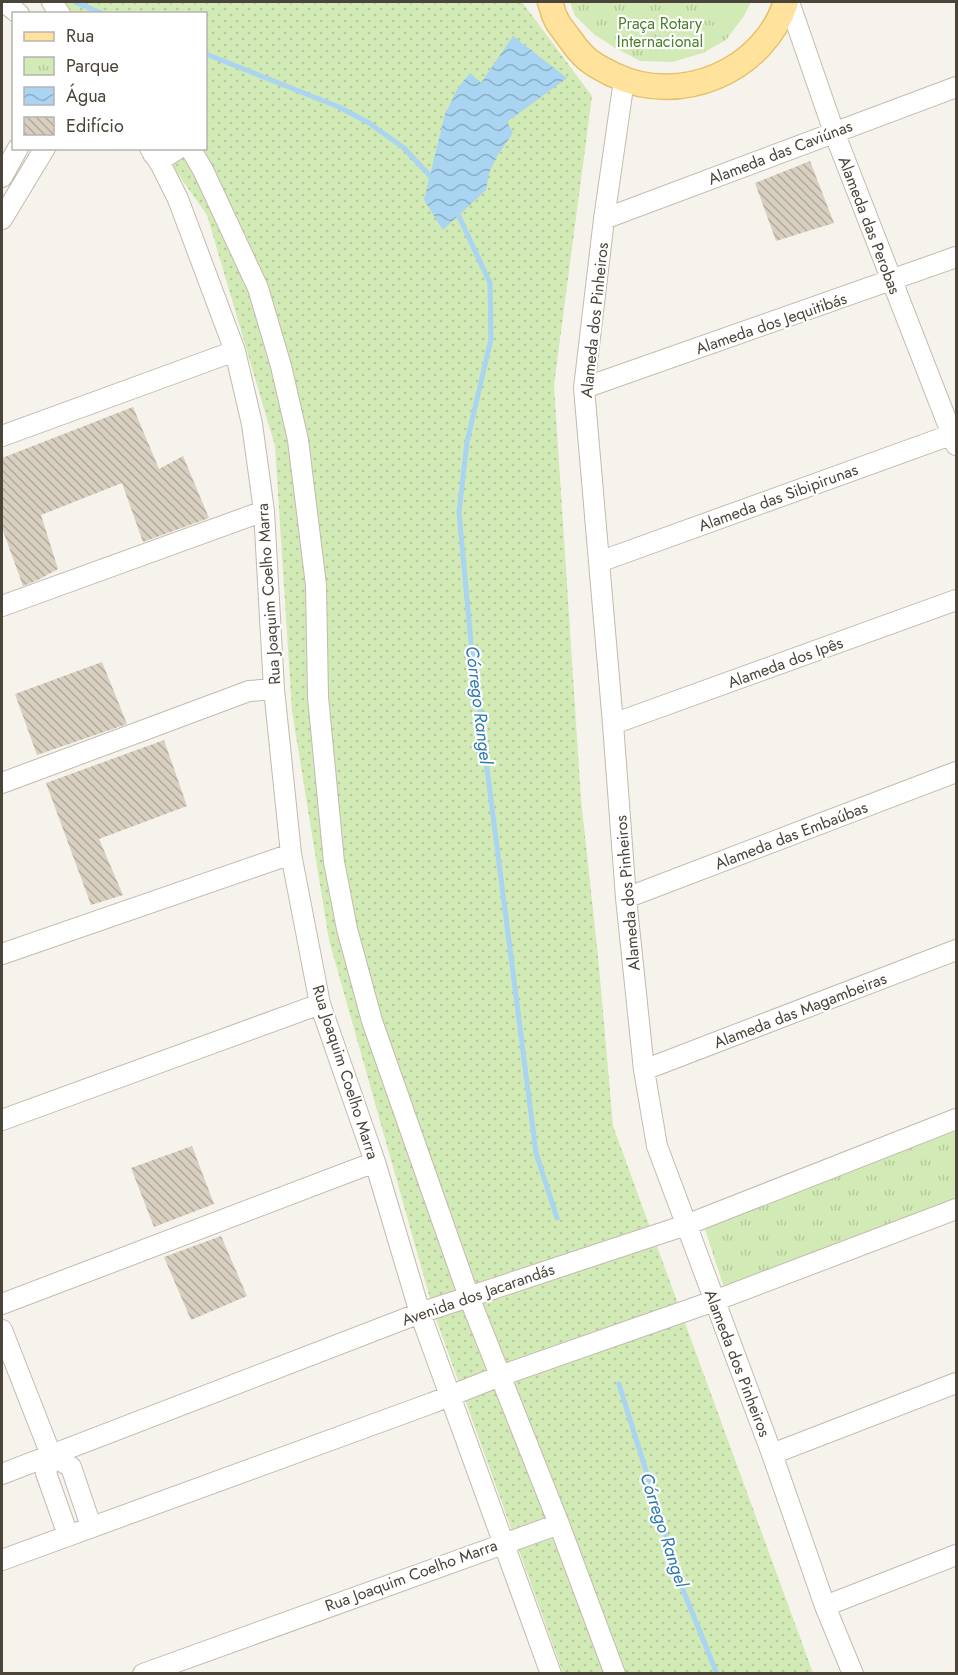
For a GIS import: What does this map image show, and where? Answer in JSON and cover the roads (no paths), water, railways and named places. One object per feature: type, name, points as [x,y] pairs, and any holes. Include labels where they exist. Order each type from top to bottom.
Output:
[{"type":"main road","points":[[550,2],[556,20],[580,53],[600,68],[624,80],[653,87],[686,86],[718,77],[746,60],[767,38],[787,2]]},
{"type":"street","points":[[4,2],[16,12]]},
{"type":"street","name":"Alameda das Perobas","points":[[787,2],[891,281],[955,437]]},
{"type":"street","name":"Alameda dos Pinheiros","points":[[624,80],[604,219],[584,388],[626,898],[644,1070],[657,1146],[772,1454],[825,1606],[853,1674]]},
{"type":"street","name":"Alameda das Caviúnas","points":[[604,219],[957,87]]},
{"type":"street","points":[[2,177],[17,150]]},
{"type":"street","points":[[2,219],[44,150]]},
{"type":"street","points":[[151,151],[168,155],[176,150]]},
{"type":"street","points":[[191,150],[203,170],[258,288],[281,366],[298,440],[316,585],[318,697],[334,862],[347,929],[372,1021],[469,1297],[559,1524],[615,1674]]},
{"type":"street","name":"Rua Joaquim Coelho Marra","points":[[148,1673],[504,1542],[420,1313],[375,1162],[320,1004],[291,854],[274,689],[264,512],[252,424],[235,351],[178,199],[161,165],[151,151]]},
{"type":"street","name":"Alameda dos Jequitibás","points":[[584,388],[957,257]]},
{"type":"street","points":[[2,436],[235,351]]},
{"type":"street","name":"Alameda das Sibipirunas","points":[[599,562],[955,437]]},
{"type":"street","points":[[2,606],[264,512]]},
{"type":"street","name":"Alameda dos Ipês","points":[[613,723],[957,600]]},
{"type":"street","points":[[2,783],[249,691],[274,689]]},
{"type":"street","name":"Alameda das Embaúbas","points":[[626,898],[957,772]]},
{"type":"street","points":[[2,954],[291,854]]},
{"type":"street","name":"Alameda das Magambeiras","points":[[644,1070],[957,950]]},
{"type":"street","points":[[2,1120],[320,1004]]},
{"type":"street","name":"Avenida dos Jacarandás","points":[[2,1474],[420,1313],[686,1224],[957,1119]]},
{"type":"street","points":[[2,1304],[375,1162]]},
{"type":"street","points":[[2,1560],[500,1376],[714,1301],[957,1209]]},
{"type":"street","points":[[2,1330],[51,1455],[46,1473],[68,1535]]},
{"type":"street","points":[[772,1454],[957,1383]]},
{"type":"street","points":[[51,1455],[71,1467],[91,1526]]},
{"type":"street","points":[[551,1674],[504,1542],[559,1524]]},
{"type":"street","points":[[825,1606],[957,1555]]},
{"type":"water","points":[[513,36],[567,78],[507,122],[513,133],[497,156],[489,173],[486,190],[443,230],[424,200],[445,114],[458,88],[470,73],[481,83]]},
{"type":"waterway","points":[[77,3],[99,12]]},
{"type":"waterway","points":[[207,54],[339,107],[369,123],[404,148],[435,181]]},
{"type":"waterway","name":"Córrego Rangel","points":[[456,210],[490,283],[491,339],[467,442],[459,512],[471,643],[536,1153],[557,1218]]},
{"type":"waterway","name":"Córrego Rangel","points":[[619,1384],[682,1587],[717,1674]]},
{"type":"park label","name":"Praça Rotary Internacional","points":[[660,32]]}]
